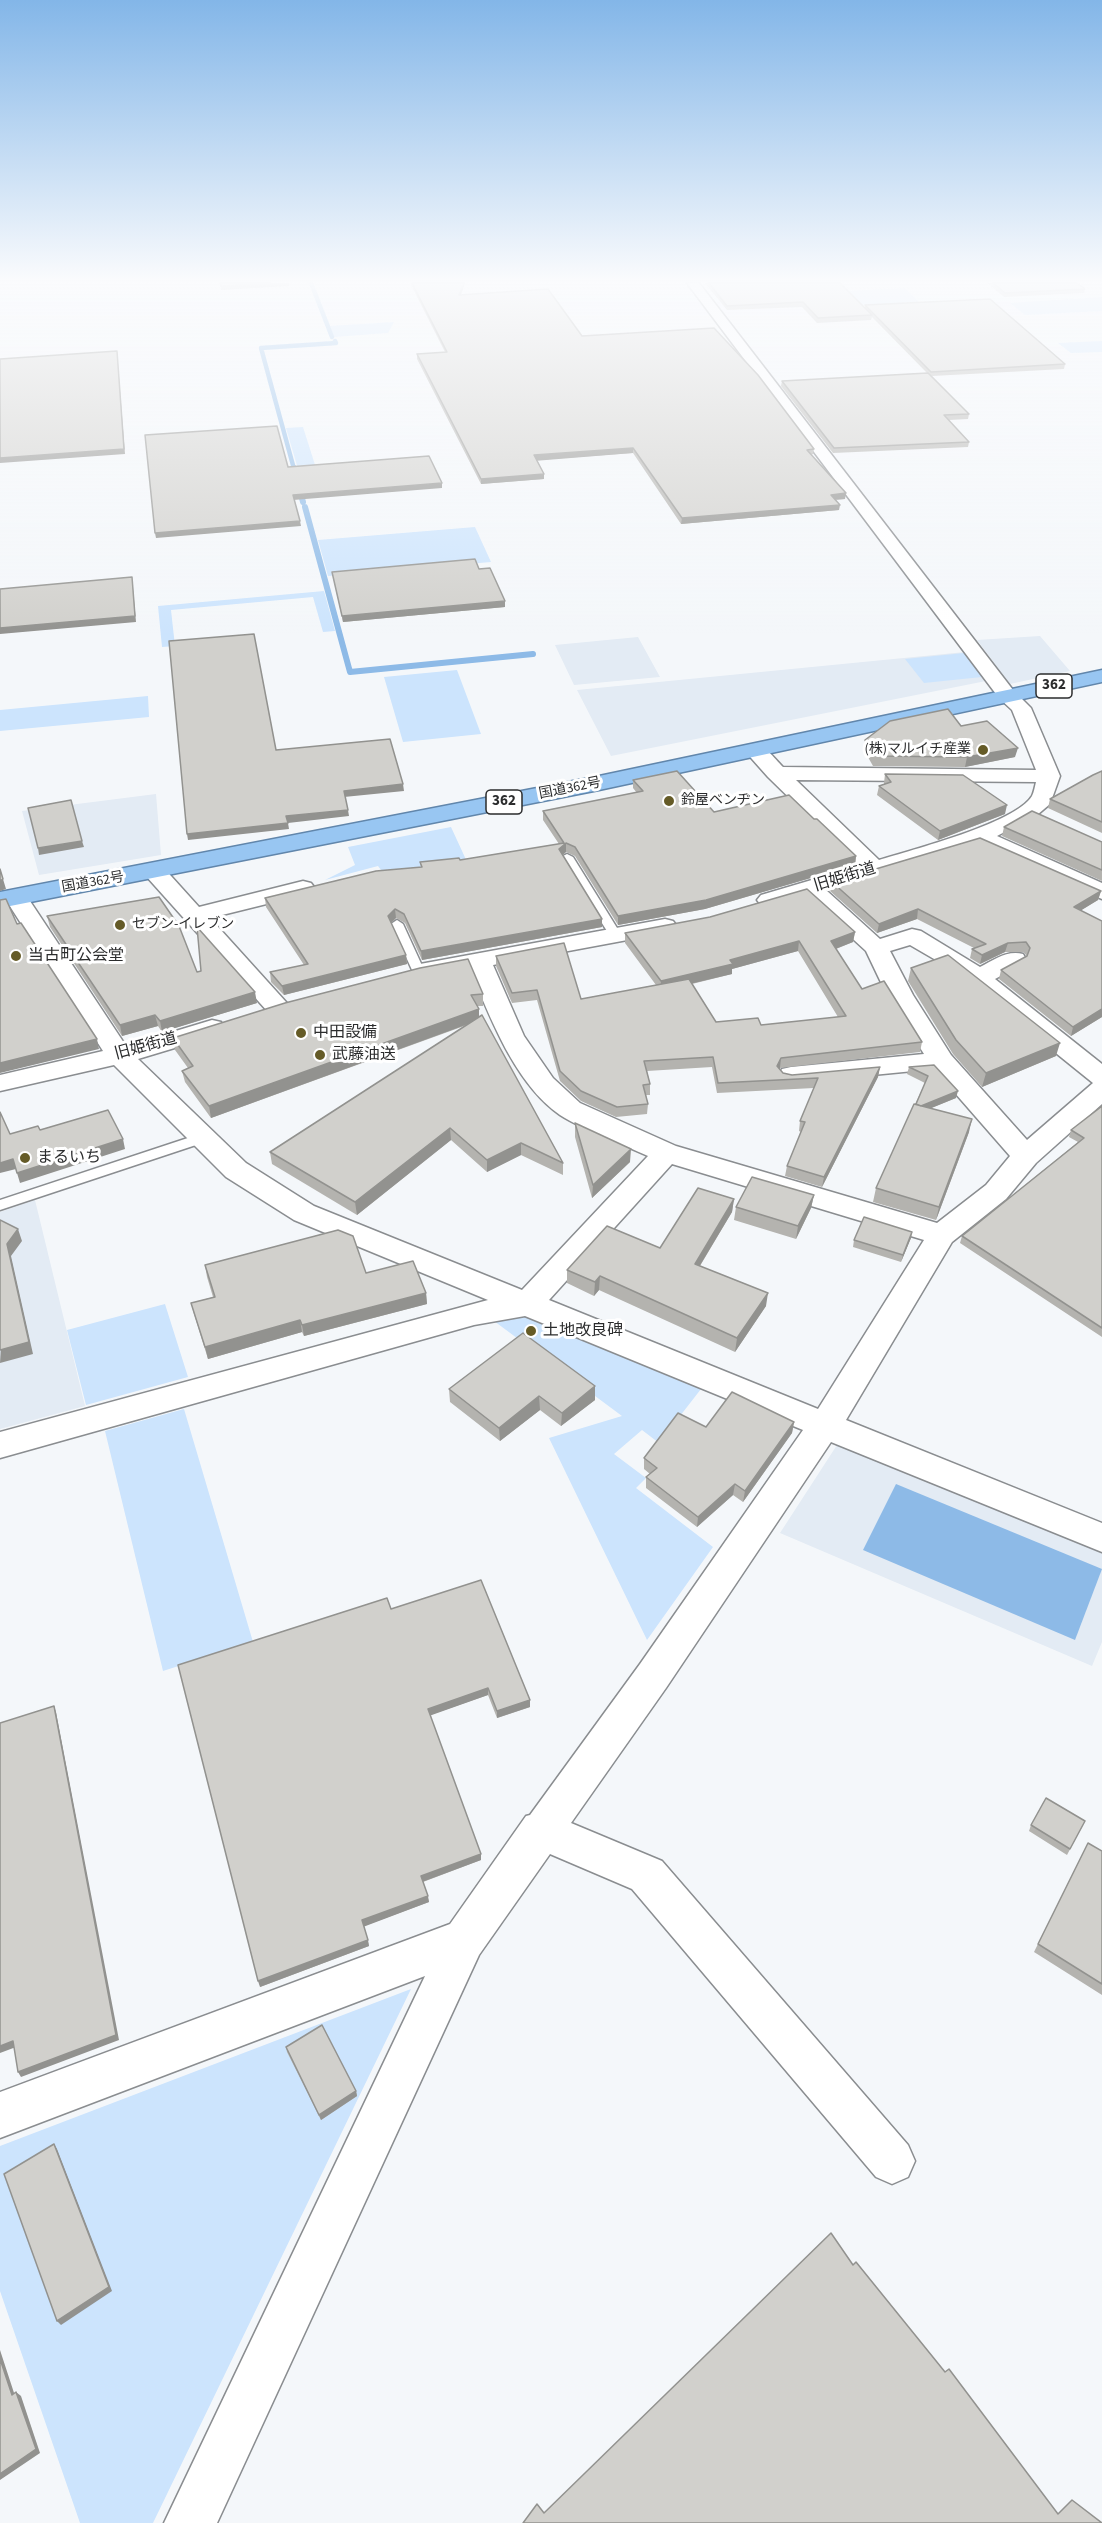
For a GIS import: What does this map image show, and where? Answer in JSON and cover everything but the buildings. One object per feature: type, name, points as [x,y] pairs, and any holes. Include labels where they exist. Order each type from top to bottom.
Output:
[{"type":"highway","name":"国道362号","points":[[8,898],[154,871],[754,750],[1006,694],[1102,676]]},
{"type":"street","points":[[775,773],[1048,776],[1021,708],[1006,694],[783,401]]},
{"type":"street","points":[[754,750],[875,869]]},
{"type":"street","name":"旧姫街道","points":[[742,908],[980,837],[1040,815],[1048,776]]},
{"type":"street","points":[[980,837],[1102,892]]},
{"type":"street","points":[[154,871],[195,915],[329,882]]},
{"type":"street","points":[[810,888],[876,948],[900,995],[941,1060],[1026,1156]]},
{"type":"street","points":[[8,898],[119,1055],[236,1170],[304,1213],[1102,1538]]},
{"type":"street","name":"旧姫街道","points":[[0,1083],[119,1055],[266,1011],[195,915]]},
{"type":"street","points":[[407,973],[686,923]]},
{"type":"street","points":[[876,948],[912,936],[978,978],[1102,1077]]},
{"type":"street","points":[[978,978],[1014,959]]},
{"type":"street","points":[[479,961],[511,1036],[544,1084],[570,1109],[666,1153],[942,1235]]},
{"type":"street","points":[[791,1075],[941,1060]]},
{"type":"street","points":[[190,2523],[464,1940],[540,1830],[653,1676],[823,1426],[942,1235],[996,1192],[1026,1156],[1102,1089]]},
{"type":"street","points":[[0,1445],[474,1314],[527,1304],[666,1153]]},
{"type":"street","points":[[540,1830],[647,1875],[892,2161]]},
{"type":"street","points":[[0,2115],[464,1940]]},
{"type":"lane","points":[[567,856],[616,936]]},
{"type":"lane","points":[[397,924],[407,973]]},
{"type":"lane","points":[[0,1205],[203,1138]]},
{"type":"shaded area","points":[[303,427],[316,468],[298,469],[286,428]]},
{"type":"shaded area","points":[[475,527],[491,562],[328,576],[318,540]]},
{"type":"shaded area","points":[[324,591],[335,631],[323,632],[313,597],[171,610],[175,646],[162,647],[158,606]]},
{"type":"shaded area","points":[[1040,636],[1070,671],[1010,684],[977,640]]},
{"type":"shaded area","points":[[638,637],[660,677],[574,685],[555,645]]},
{"type":"shaded area","points":[[965,652],[986,681],[611,756],[577,690]]},
{"type":"shaded area","points":[[964,653],[982,677],[924,683],[905,659]]},
{"type":"shaded area","points":[[457,670],[481,734],[403,742],[384,677]]},
{"type":"shaded area","points":[[148,696],[149,717],[0,731],[0,710]]},
{"type":"shaded area","points":[[156,794],[161,855],[39,875],[22,811]]},
{"type":"shaded area","points":[[451,827],[468,864],[384,874],[378,866],[325,880],[355,865],[348,847]]},
{"type":"shaded area","points":[[35,1200],[85,1406],[0,1429],[0,1212]]},
{"type":"shaded area","points":[[165,1304],[188,1377],[86,1405],[67,1330]]},
{"type":"shaded area","points":[[522,1314],[701,1389],[659,1443],[642,1430],[614,1454],[646,1478],[636,1488],[713,1547],[647,1640],[549,1438],[622,1416],[494,1321]]},
{"type":"shaded area","points":[[184,1409],[253,1642],[163,1671],[105,1431]]},
{"type":"shaded area","points":[[837,1445],[1102,1553],[1102,1642],[1092,1666],[780,1533]]},
{"type":"shaded area","points":[[411,1989],[153,2523],[80,2523],[0,2291],[0,2146]]},
{"type":"water","points":[[896,1484],[1102,1569],[1075,1640],[863,1550]]},
{"type":"waterway","points":[[275,401],[294,469]]},
{"type":"waterway","points":[[294,468],[303,502]]},
{"type":"waterway","points":[[305,507],[350,672],[533,654]]},
{"type":"place","name":"(株)マルイチ産業","points":[[983,750]]},
{"type":"place","name":"鈴屋ベンヂン","points":[[669,801]]},
{"type":"place","name":"セブン-イレブン","points":[[120,925]]},
{"type":"place","name":"当古町公会堂","points":[[16,956]]},
{"type":"place","name":"中田設備","points":[[301,1033]]},
{"type":"place","name":"武藤油送","points":[[320,1055]]},
{"type":"place","name":"まるいち","points":[[25,1158]]},
{"type":"place","name":"土地改良碑","points":[[531,1331]]}]
